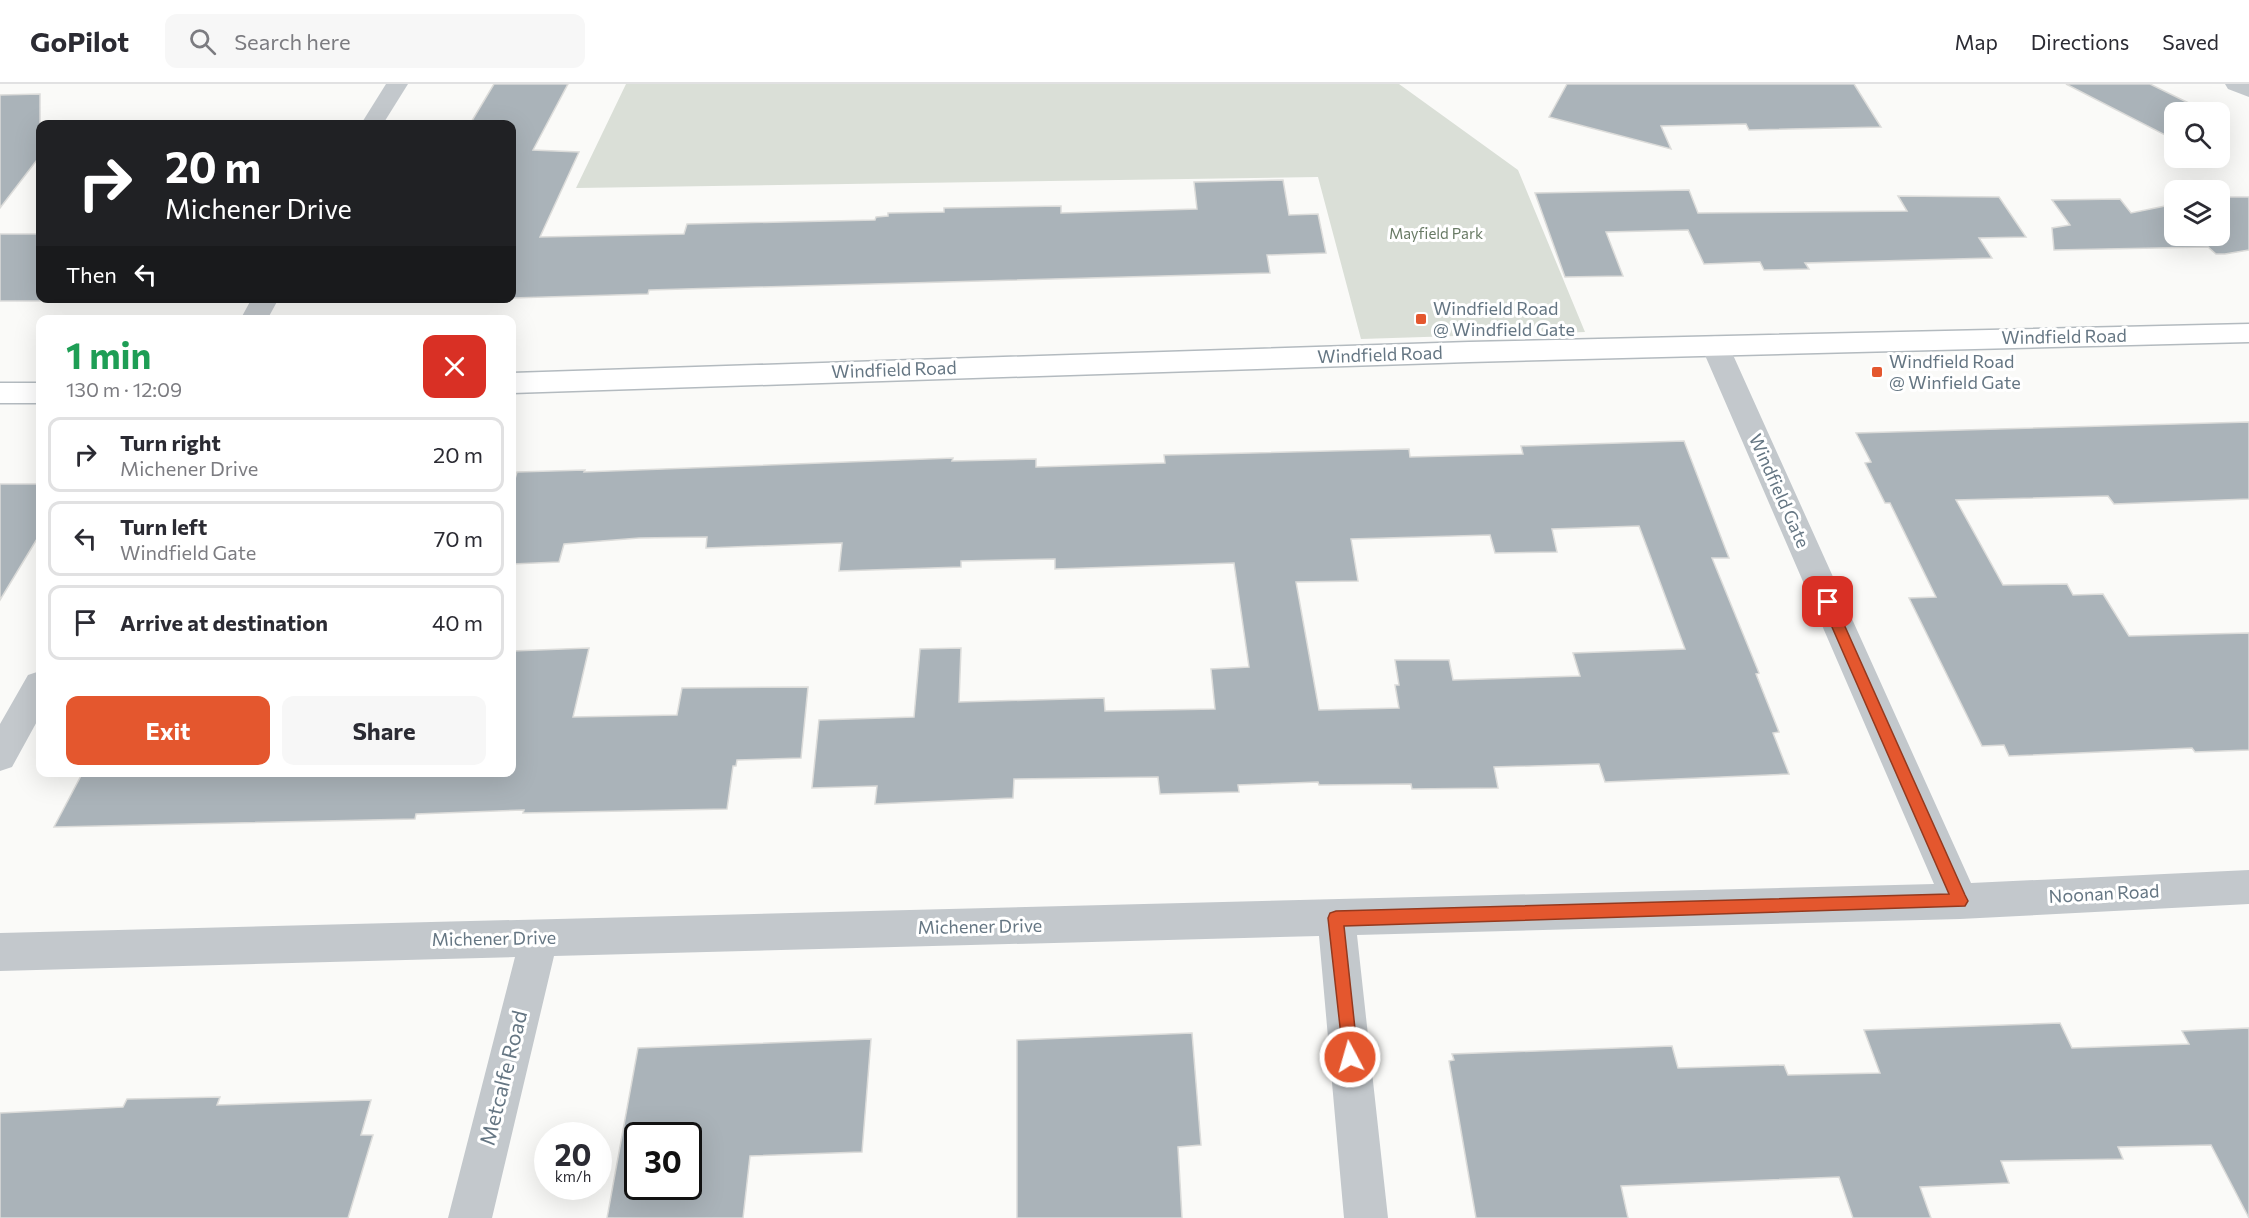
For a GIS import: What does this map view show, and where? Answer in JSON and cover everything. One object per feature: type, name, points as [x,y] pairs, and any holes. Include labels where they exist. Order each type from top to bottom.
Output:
[{"type":"street","points":[[374,120],[397,84]]},
{"type":"street","points":[[2236,84],[2249,90]]},
{"type":"street","name":"Windfield Road","points":[[516,382],[1715,346],[2249,333]]},
{"type":"street","name":"Windfield Gate","points":[[1715,346],[1960,901]]},
{"type":"street","points":[[0,393],[36,393]]},
{"type":"street","points":[[0,756],[36,692]]},
{"type":"street","name":"Noonan Road","points":[[1960,901],[2249,887]]},
{"type":"street","name":"Michener Drive","points":[[0,952],[1960,901]]},
{"type":"street","points":[[1336,918],[1366,1218]]},
{"type":"street","name":"Metcalfe Road","points":[[470,1218],[538,938]]},
{"type":"green space","name":"Mayfield Park","points":[[626,84],[1399,84],[1518,170],[1585,332],[1361,339],[1318,177],[576,188]]},
{"type":"building","points":[[494,84],[568,84],[533,150],[579,152],[540,237],[684,234],[687,224],[875,220],[876,217],[888,216],[888,213],[944,212],[944,208],[1061,206],[1061,213],[1197,209],[1194,182],[1283,180],[1289,215],[1318,214],[1326,253],[1267,255],[1270,273],[649,290],[648,294],[516,298],[516,120],[472,120]]},
{"type":"building","points":[[1567,84],[1854,84],[1881,127],[1749,130],[1746,124],[1661,126],[1671,149],[1549,117]]},
{"type":"building","points":[[2066,84],[2150,84],[2187,102],[2164,102],[2164,134]]},
{"type":"building","points":[[40,94],[40,120],[36,120],[36,161],[0,208],[0,95]]},
{"type":"building","points":[[1689,190],[1698,213],[1907,211],[1898,196],[1999,197],[2026,237],[1979,238],[1992,258],[1805,263],[1809,269],[1764,270],[1760,262],[1704,264],[1688,230],[1606,232],[1623,276],[1565,277],[1535,193]]},
{"type":"building","points":[[2230,197],[2249,197],[2249,250],[2216,254],[2208,247],[2054,250],[2052,228],[2070,225],[2052,200],[2120,199],[2131,213],[2164,206],[2164,246],[2230,246]]},
{"type":"building","points":[[0,234],[36,234],[36,301],[0,301]]},
{"type":"building","points":[[2249,422],[2249,499],[2114,504],[2108,496],[1956,500],[2003,585],[2067,584],[2073,595],[2103,594],[2129,636],[2249,633],[2249,750],[2195,752],[2192,748],[2009,756],[2004,745],[1982,746],[1909,598],[1936,597],[1890,503],[1885,503],[1865,463],[1871,462],[1856,433]]},
{"type":"building","points":[[1684,441],[1729,558],[1712,558],[1759,673],[1756,674],[1779,732],[1773,733],[1789,774],[1605,782],[1599,764],[1494,767],[1498,788],[1412,789],[1411,784],[1319,785],[1318,782],[1238,785],[1239,792],[1160,794],[1158,777],[1014,779],[1013,798],[875,804],[877,786],[812,788],[819,720],[914,717],[920,649],[961,648],[959,702],[1104,698],[1105,711],[1215,709],[1211,669],[1249,667],[1234,563],[1055,569],[1055,559],[961,561],[961,567],[839,571],[842,543],[706,548],[707,537],[639,538],[564,544],[559,562],[516,564],[517,472],[585,470],[584,472],[953,458],[952,461],[1036,459],[1036,467],[1165,463],[1164,455],[1409,449],[1410,457],[1523,454],[1521,446]],"holes":[[[1639,526],[1685,649],[1573,653],[1580,676],[1453,680],[1449,660],[1395,660],[1399,685],[1395,685],[1399,708],[1319,710],[1296,582],[1358,581],[1351,539],[1490,535],[1495,553],[1557,552],[1552,529]]]},
{"type":"building","points":[[0,484],[36,484],[36,541],[0,600]]},
{"type":"building","points":[[589,648],[573,717],[677,715],[682,688],[808,687],[801,758],[737,760],[736,766],[733,766],[727,809],[523,813],[524,810],[416,814],[415,819],[54,827],[80,777],[516,777],[516,651]]},
{"type":"building","points":[[2060,1023],[2072,1048],[2189,1044],[2182,1031],[2249,1028],[2249,1218],[2211,1145],[2118,1147],[2123,1159],[2001,1161],[2009,1183],[1920,1187],[1931,1218],[1853,1218],[1839,1177],[1621,1186],[1628,1218],[1476,1218],[1449,1061],[1454,1060],[1452,1054],[1672,1046],[1678,1068],[1784,1065],[1788,1075],[1880,1073],[1864,1030]]},
{"type":"building","points":[[1192,1033],[1201,1145],[1178,1147],[1182,1218],[1017,1218],[1017,1040]]},
{"type":"building","points":[[871,1039],[862,1152],[750,1156],[743,1218],[607,1218],[624,1125],[624,1200],[702,1200],[702,1122],[625,1122],[638,1048]]},
{"type":"building","points":[[220,1097],[217,1105],[371,1100],[361,1135],[373,1135],[348,1218],[0,1218],[0,1113],[123,1107],[127,1099]]},
{"type":"place","name":"Windfield Road @ Windfield Gate","points":[[1421,319]]},
{"type":"place","name":"Windfield Road @ Winfield Gate","points":[[1877,372]]},
{"type":"route","points":[[1350,1057],[1336,918],[1960,901],[1828,602]]}]
